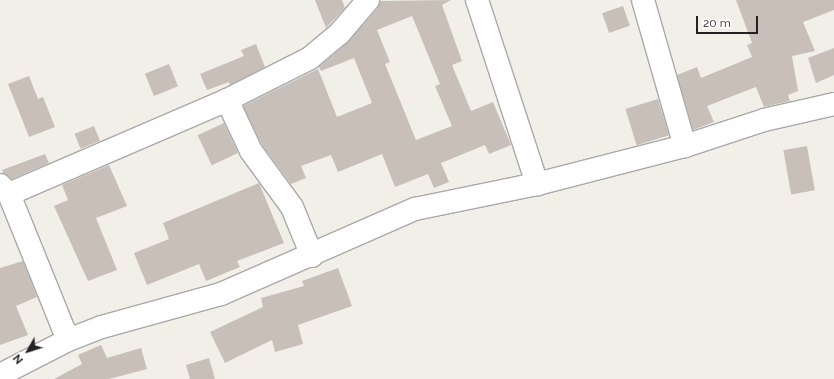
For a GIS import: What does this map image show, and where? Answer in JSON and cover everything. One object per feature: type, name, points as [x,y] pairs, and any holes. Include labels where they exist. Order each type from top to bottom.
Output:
[{"type":"street","points":[[68,340],[4,190],[227,100],[310,58],[338,34],[368,0]]},
{"type":"street","points":[[477,0],[537,184]]},
{"type":"street","points":[[643,0],[685,146]]},
{"type":"street","points":[[227,100],[251,151],[292,207],[312,256]]},
{"type":"street","points":[[0,375],[68,340],[102,327],[221,294],[312,256],[415,209],[537,184],[685,146],[764,120],[834,104]]},
{"type":"building","points":[[315,0],[342,0],[345,8],[326,28]]},
{"type":"building","points":[[451,0],[442,5],[462,61],[452,65],[471,111],[493,102],[511,145],[489,154],[485,145],[441,163],[449,182],[434,188],[428,174],[395,187],[382,154],[338,172],[331,155],[301,166],[306,178],[291,184],[262,145],[243,106],[318,69],[337,117],[372,103],[354,58],[321,71],[319,67],[348,42],[378,8],[380,1]],"holes":[[[412,16],[440,84],[435,86],[452,126],[416,140],[385,64],[390,62],[377,30]]]},
{"type":"building","points":[[736,0],[834,0],[834,10],[803,22],[815,51],[792,56],[798,91],[788,95],[790,101],[764,107],[756,87],[707,106],[714,122],[693,130],[677,75],[697,67],[701,78],[752,57],[747,45],[752,43]]},
{"type":"building","points":[[623,6],[630,26],[609,33],[602,13]]},
{"type":"building","points":[[256,44],[265,67],[230,85],[229,82],[207,90],[200,74],[244,56],[241,50]]},
{"type":"building","points":[[834,48],[834,75],[816,83],[808,58]]},
{"type":"building","points":[[169,64],[178,86],[154,96],[145,74]]},
{"type":"building","points":[[29,76],[38,99],[43,97],[55,127],[29,137],[8,84]]},
{"type":"building","points":[[658,99],[669,135],[637,145],[625,109]]},
{"type":"building","points":[[224,123],[238,153],[212,165],[198,135]]},
{"type":"building","points":[[94,126],[100,141],[81,149],[75,134]]},
{"type":"building","points":[[807,146],[815,190],[791,194],[783,150]]},
{"type":"building","points":[[45,154],[49,163],[12,179],[3,173],[2,170]]},
{"type":"building","points":[[109,165],[127,206],[96,218],[117,270],[88,281],[54,206],[68,200],[62,185]]},
{"type":"building","points":[[259,183],[284,243],[237,261],[240,267],[206,281],[199,264],[147,285],[134,253],[169,239],[163,223]]},
{"type":"building","points":[[23,261],[37,297],[16,306],[28,335],[0,345],[0,268]]},
{"type":"building","points":[[338,268],[352,306],[298,325],[303,344],[275,352],[272,340],[225,363],[210,332],[263,307],[261,298],[304,286],[302,281]]},
{"type":"building","points":[[101,345],[107,358],[141,348],[147,369],[109,379],[54,379],[82,364],[78,355]]},
{"type":"building","points":[[209,358],[215,379],[190,379],[186,365]]}]
